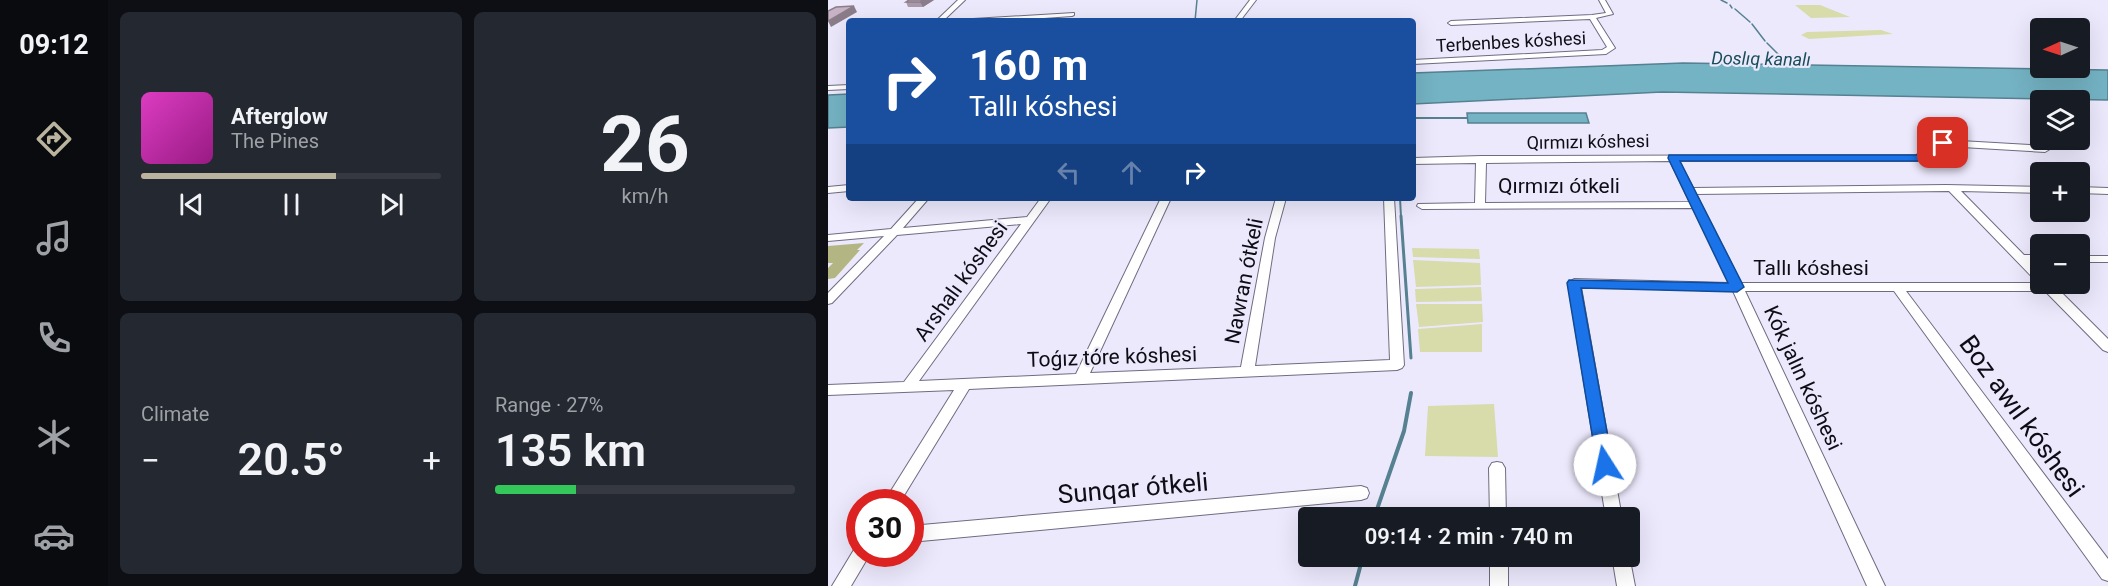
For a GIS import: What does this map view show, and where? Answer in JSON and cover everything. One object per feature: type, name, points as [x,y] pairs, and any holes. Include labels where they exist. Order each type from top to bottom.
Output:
[{"type":"street","points":[[942,18],[962,0]]},
{"type":"street","points":[[1239,18],[1253,0]]},
{"type":"street","name":"Terbenbes kóshesi","points":[[1416,62],[1603,52],[1611,48],[1592,17],[1610,14],[1602,0]]},
{"type":"street","points":[[1029,18],[1072,14],[1069,18]]},
{"type":"street","points":[[1451,23],[1592,17]]},
{"type":"street","points":[[828,88],[846,87]]},
{"type":"street","name":"Qırmızı kóshesi","points":[[1416,161],[1917,158],[1937,152],[1943,143],[2030,148]]},
{"type":"street","name":"Kók jalın kóshesi","points":[[1673,158],[1737,287],[1876,586]]},
{"type":"street","points":[[1480,206],[1481,159]]},
{"type":"street","points":[[828,190],[846,188]]},
{"type":"street","points":[[1690,191],[1952,188],[2030,190]]},
{"type":"street","points":[[1952,188],[2030,267]]},
{"type":"street","points":[[2090,190],[2108,191]]},
{"type":"street","points":[[828,300],[921,201]]},
{"type":"street","name":"Arshalı kóshesi","points":[[908,386],[1044,201]]},
{"type":"street","points":[[1080,380],[1165,201]]},
{"type":"street","name":"Nawran ótkeli","points":[[1247,372],[1270,238],[1280,201]]},
{"type":"street","name":"Toǵız tóre kóshesi","points":[[828,390],[1397,365],[1389,201]]},
{"type":"street","name":"Qırmızı ótkeli","points":[[1422,206],[1697,205]]},
{"type":"street","points":[[828,238],[1030,220]]},
{"type":"street","points":[[2021,258],[2030,258]]},
{"type":"street","points":[[2090,259],[2108,259]]},
{"type":"street","name":"Tallı kóshesi","points":[[1612,507],[1574,283],[1737,287],[1897,287],[2030,283]]},
{"type":"street","name":"Boz awıl kóshesi","points":[[1897,287],[2108,573]]},
{"type":"street","points":[[2056,294],[2108,347]]},
{"type":"street","points":[[900,489],[965,384]]},
{"type":"street","points":[[1497,468],[1498,507]]},
{"type":"street","name":"Sunqar ótkeli","points":[[924,533],[1361,494]]},
{"type":"street","points":[[841,586],[853,567]]},
{"type":"street","points":[[1498,567],[1499,586]]},
{"type":"street","points":[[1623,567],[1626,586]]},
{"type":"green space","points":[[1795,5],[1820,5],[1850,17],[1811,18]]},
{"type":"green space","points":[[1881,30],[1893,34],[1809,39],[1801,35],[1807,32]]},
{"type":"green space","points":[[864,243],[835,278],[828,279],[828,268],[833,263],[828,263],[828,246]]},
{"type":"green space","points":[[1412,248],[1479,249],[1480,259],[1413,257]]},
{"type":"green space","points":[[1413,260],[1480,263],[1481,285],[1416,287]]},
{"type":"green space","points":[[1481,287],[1482,301],[1416,302],[1415,289]]},
{"type":"green space","points":[[1416,304],[1482,304],[1483,322],[1419,327]]},
{"type":"green space","points":[[1482,324],[1482,352],[1420,352],[1418,329]]},
{"type":"green space","points":[[1494,404],[1498,457],[1425,456],[1428,406]]},
{"type":"water","points":[[1683,63],[2030,69],[2030,78],[2090,78],[2090,70],[2108,70],[2108,100],[2090,100],[2090,90],[2030,90],[2030,99],[1662,92],[1416,104],[1416,73]]},
{"type":"water","points":[[846,94],[846,127],[828,128],[828,95]]},
{"type":"water","points":[[1467,113],[1586,113],[1589,123],[1468,123]]},
{"type":"building","points":[[909,0],[923,0],[906,2]]},
{"type":"building","points":[[854,6],[828,21],[828,11],[836,7]]},
{"type":"waterway","points":[[1195,18],[1197,0]]},
{"type":"waterway","points":[[1721,0],[1727,3]]},
{"type":"waterway","points":[[1735,9],[1750,22]]},
{"type":"waterway","name":"Doslıq kanalı","points":[[1752,24],[1765,41]]},
{"type":"waterway","name":"Doslıq kanalı","points":[[1767,43],[1779,55]]},
{"type":"waterway","points":[[1416,118],[1467,118]]},
{"type":"waterway","points":[[1400,201],[1401,217]]},
{"type":"waterway","points":[[1401,216],[1411,358]]},
{"type":"waterway","points":[[1378,507],[1404,431],[1411,393]]},
{"type":"waterway","points":[[1355,586],[1360,567]]},
{"type":"route","points":[[1605,465],[1574,283],[1737,287],[1673,158],[1917,158],[1937,152],[1943,143]]}]
